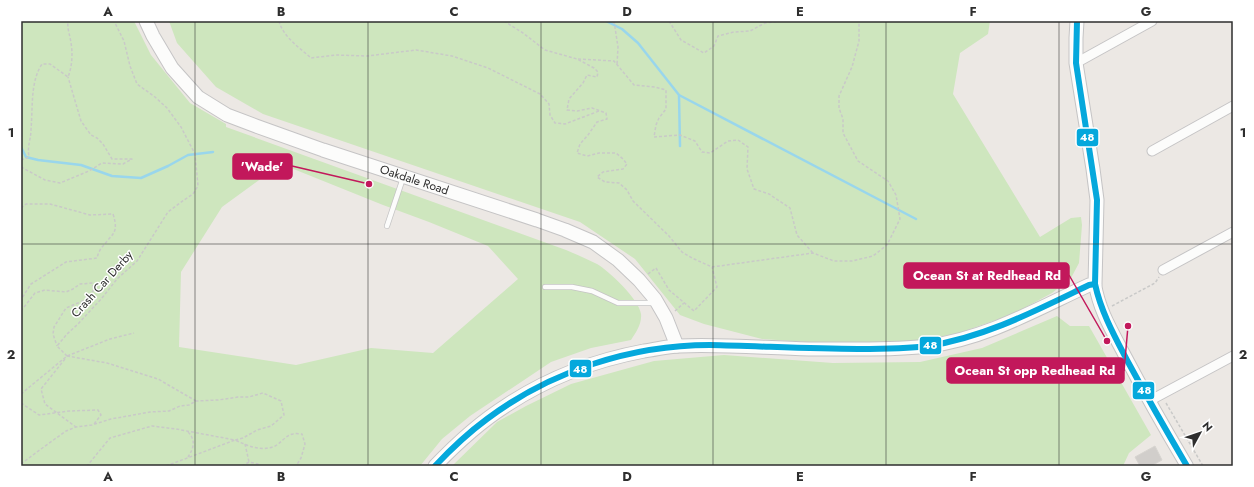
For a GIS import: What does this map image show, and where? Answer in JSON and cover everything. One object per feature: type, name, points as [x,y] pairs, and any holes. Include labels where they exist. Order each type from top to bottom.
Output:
[{"type":"main road","name":"Oakdale Road","points":[[146,21],[172,68],[198,98],[227,115],[316,147],[537,220],[593,242],[618,260],[639,280],[657,303],[666,318],[677,346]]},
{"type":"main road","points":[[435,466],[454,446],[477,426],[507,405],[542,385],[585,366],[630,354],[677,346],[810,349],[901,349],[930,346],[985,333],[1089,285],[1095,284],[1097,200],[1076,63],[1077,21]]},
{"type":"street","points":[[1076,63],[1152,21]]},
{"type":"street","points":[[1152,151],[1233,106]]},
{"type":"street","points":[[1163,270],[1233,232]]},
{"type":"street","points":[[1095,284],[1097,298],[1104,315],[1149,401],[1187,466]]},
{"type":"street","points":[[1149,401],[1233,356]]},
{"type":"lane","points":[[387,226],[403,176]]},
{"type":"lane","points":[[545,287],[572,287],[592,291],[618,303],[657,303]]},
{"type":"path","points":[[68,21],[67,26],[71,43],[72,60],[68,78]]},
{"type":"path","name":"Crash Car Derby","points":[[57,346],[102,298],[117,279],[137,261],[168,212],[193,194],[198,186],[195,154],[181,127],[167,108],[137,84],[130,66],[124,41],[114,21]]},
{"type":"path","points":[[160,21],[180,21]]},
{"type":"path","points":[[279,21],[281,27],[294,43],[312,58],[336,55],[367,56],[416,50],[452,56],[488,68],[540,94],[549,104],[550,115],[555,123],[566,124],[600,111]]},
{"type":"path","points":[[504,21],[545,50],[578,59],[614,61],[634,85],[655,87],[666,90],[666,109],[656,125],[654,138],[680,135],[695,140],[702,152],[710,153],[728,141],[738,140],[748,147],[747,169],[754,189],[769,194],[790,208],[797,235],[813,253],[834,261],[852,261],[873,256],[887,244],[900,219],[896,195],[888,181],[858,161],[843,133],[843,119],[839,108],[840,96],[852,68],[859,41],[859,21]]},
{"type":"path","points":[[614,21],[618,47],[617,65]]},
{"type":"path","points":[[670,21],[681,40],[704,53],[714,46],[718,36],[750,30],[765,23],[782,21]]},
{"type":"path","points":[[578,59],[594,68],[598,72],[597,77],[587,75],[583,83],[569,99],[567,110],[577,111],[592,108],[606,113],[607,119],[597,122],[580,144],[577,152],[587,156],[599,153],[616,153],[623,159],[627,164],[623,169],[603,172],[597,177],[605,182],[619,183],[627,190],[633,201],[646,215],[658,224],[682,252],[712,267],[813,253]]},
{"type":"path","points":[[21,160],[29,157],[28,142],[31,136],[32,101],[37,71],[42,64],[50,64],[68,78],[82,121],[91,135],[104,144],[112,159],[132,159],[123,164],[102,163],[89,171],[60,183],[45,180],[21,167]]},
{"type":"path","points":[[21,208],[26,204],[50,204],[90,215],[113,214],[116,225],[113,235],[102,247],[97,258],[66,262],[31,284],[21,302]]},
{"type":"path","points":[[656,268],[669,290],[694,311],[717,287],[712,267]]},
{"type":"path","points":[[1112,306],[1155,283],[1163,270]]},
{"type":"path","points":[[21,310],[35,293],[45,290],[66,292],[80,284],[92,283],[94,290],[85,300],[66,308],[54,327],[53,334],[57,346],[67,356],[107,363],[158,379],[196,401]]},
{"type":"path","points":[[21,394],[67,356],[110,339],[134,333]]},
{"type":"path","points":[[67,356],[41,389],[45,404],[76,427]]},
{"type":"path","points":[[21,464],[66,431],[76,427],[92,425],[111,419],[150,412],[169,411],[180,406],[189,405],[196,401],[249,397],[263,392],[280,401],[284,415],[271,426],[257,430],[243,438],[166,466]]},
{"type":"path","points":[[1161,394],[1203,466]]},
{"type":"path","points":[[21,403],[39,415],[56,412],[98,410],[101,415],[92,425]]},
{"type":"path","points":[[87,466],[110,438],[152,426],[235,440],[257,448],[274,446],[292,434],[302,434],[305,444],[301,458],[296,466]]},
{"type":"path","points":[[188,432],[192,436],[194,443],[193,450],[188,458]]},
{"type":"path","points":[[245,444],[249,462]]},
{"type":"path","points":[[242,466],[249,462],[258,464],[257,466]]},
{"type":"green space","points":[[21,21],[134,21],[151,55],[190,103],[226,124],[226,127],[582,257],[597,264],[616,279],[635,301],[641,314],[640,325],[631,340],[591,348],[551,362],[470,416],[442,439],[420,466],[21,466]],"holes":[[[281,164],[488,246],[518,279],[433,353],[371,348],[296,365],[179,347],[181,272],[222,207]]]},
{"type":"green space","points":[[169,21],[990,21],[988,34],[960,53],[953,94],[1040,237],[1071,218],[1081,217],[1082,225],[1079,263],[1071,278],[1052,293],[1013,314],[959,333],[901,345],[822,343],[762,339],[704,324],[680,315],[635,259],[580,222],[263,114],[216,87],[177,43]]},
{"type":"green space","points":[[1057,316],[1070,326],[1089,326],[1151,435],[1129,453],[1123,466],[452,466],[497,422],[526,406],[571,384],[654,361],[724,355],[833,363],[920,362],[982,348]]},
{"type":"building","points":[[1155,446],[1162,460],[1151,466],[1140,466],[1135,457]]},
{"type":"waterway","points":[[606,21],[622,29],[638,43],[679,95],[916,219]]},
{"type":"waterway","points":[[679,95],[680,146]]},
{"type":"waterway","points":[[21,147],[26,157],[38,160],[81,165],[112,176],[141,178],[188,155],[213,152]]},
{"type":"transit line","name":"48","points":[[1077,21],[1076,63],[1097,200],[1095,284],[1105,314],[1118,343],[1187,466]]},
{"type":"transit line","name":"48","points":[[435,466],[453,447],[473,430],[512,402],[565,374],[622,356],[680,346],[710,345],[821,349],[902,348],[928,346],[970,336],[1011,322],[1089,285],[1095,284]]},
{"type":"place","name":"'Wade'","points":[[369,184]]},
{"type":"place","name":"Ocean St opp Redhead Rd","points":[[1128,326]]},
{"type":"place","name":"Ocean St at Redhead Rd","points":[[1107,341]]}]
